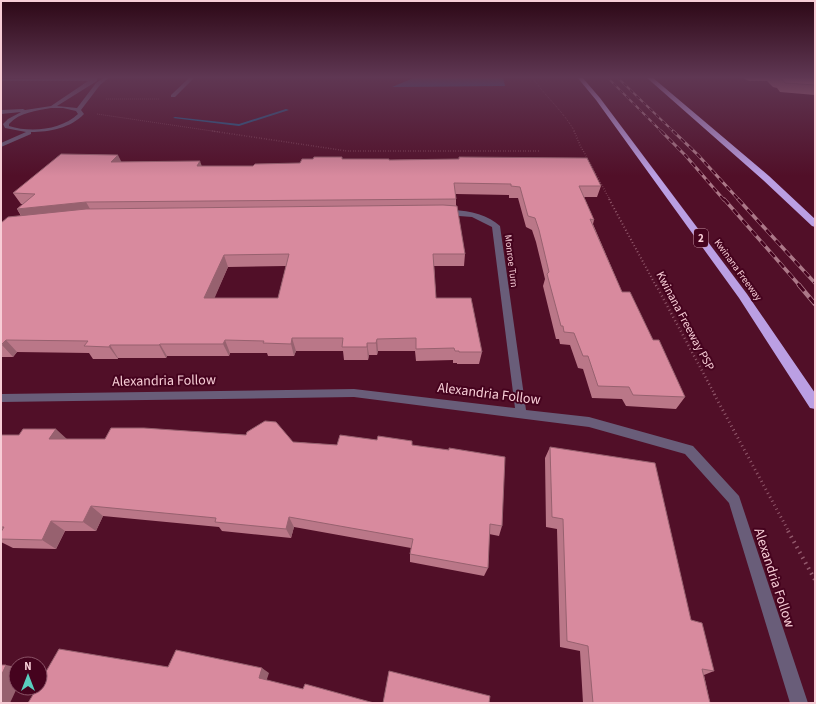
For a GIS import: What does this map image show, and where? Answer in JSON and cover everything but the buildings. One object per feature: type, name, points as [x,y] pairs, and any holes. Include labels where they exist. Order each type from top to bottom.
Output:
[{"type":"highway","name":"Kwinana Freeway","points":[[606,110],[743,296],[815,404]]},
{"type":"highway","points":[[687,110],[760,172],[815,224]]},
{"type":"street","points":[[1,112],[28,110]]},
{"type":"street","points":[[1,130],[5,124],[17,116],[36,110]]},
{"type":"street","points":[[5,124],[21,131],[51,128],[68,123],[81,114],[78,110]]},
{"type":"street","points":[[1,145],[32,131]]},
{"type":"street","name":"Monroe Turn","points":[[434,213],[465,214],[486,219],[496,226],[521,413]]},
{"type":"street","name":"Alexandria Follow","points":[[1,398],[354,393],[589,422],[689,450],[734,500],[799,703]]},
{"type":"path","name":"Kwinana Freeway PSP","points":[[560,110],[566,116],[573,127],[580,144],[815,580]]},
{"type":"path","points":[[94,114],[347,151],[540,151]]},
{"type":"waterway","points":[[175,118],[239,125],[287,110]]},
{"type":"railway","points":[[640,110],[685,155],[724,200]]},
{"type":"railway","points":[[651,110],[674,132]]},
{"type":"railway","points":[[673,131],[698,155],[739,200]]},
{"type":"railway","points":[[724,199],[800,286]]},
{"type":"railway","points":[[738,199],[815,283]]},
{"type":"railway","points":[[799,285],[815,304]]}]
